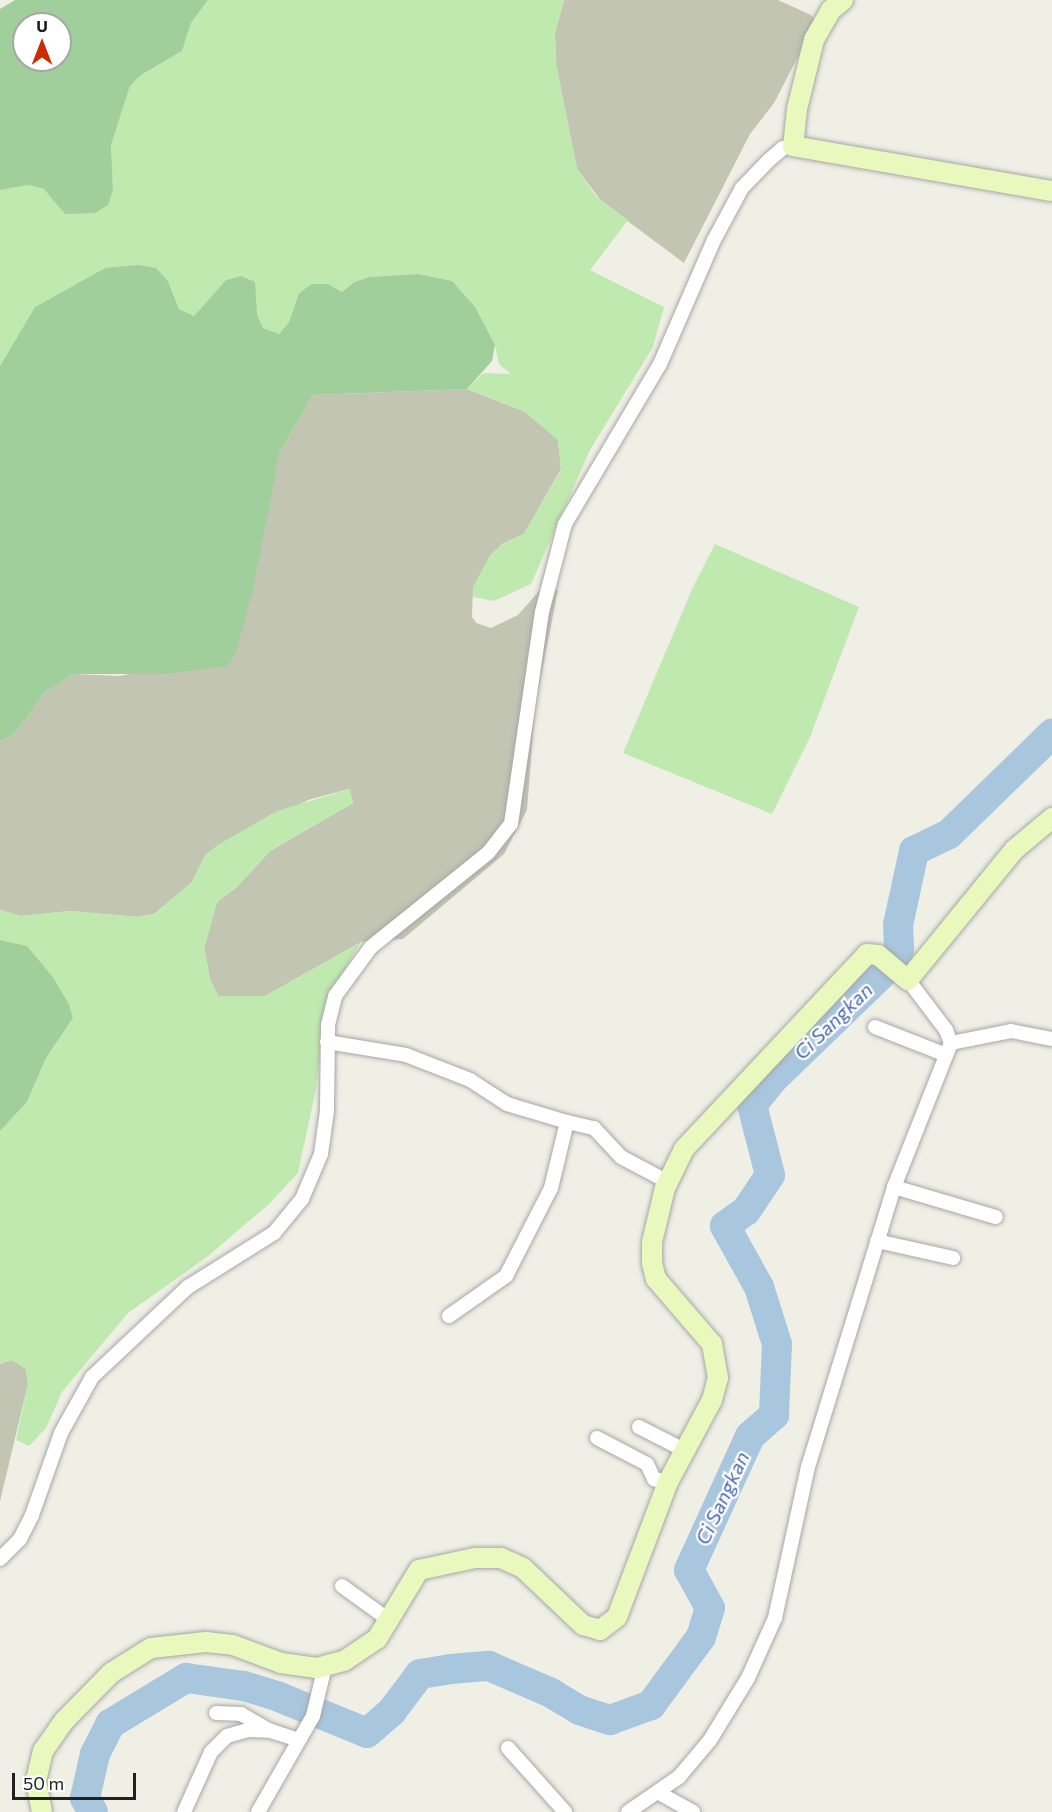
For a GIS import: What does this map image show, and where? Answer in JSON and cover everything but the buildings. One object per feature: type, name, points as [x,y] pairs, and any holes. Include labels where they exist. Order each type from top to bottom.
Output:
[{"type":"street","points":[[794,146],[797,109],[814,40],[831,10],[843,0]]},
{"type":"street","points":[[0,1559],[20,1539],[32,1515],[61,1433],[92,1377],[188,1287],[274,1233],[302,1199],[317,1169],[322,1145],[327,1042],[335,996],[371,947],[480,860],[511,824],[542,612],[565,524],[660,364],[714,240],[742,188],[783,148],[794,146],[1052,191]]},
{"type":"street","points":[[906,979],[1014,850],[1052,818]]},
{"type":"street","points":[[42,1812],[36,1781],[43,1751],[64,1721],[111,1673],[151,1648],[206,1642],[233,1645],[282,1663],[325,1666],[368,1648],[380,1613],[419,1570],[475,1558],[501,1558],[524,1568],[583,1625],[600,1630],[617,1617],[625,1603],[661,1481],[678,1445],[712,1400],[718,1368],[704,1331],[656,1279],[652,1242],[661,1177],[691,1140],[867,954],[875,953],[906,979],[946,1030],[948,1049],[894,1187],[877,1240],[808,1467],[775,1617],[747,1678],[710,1740],[679,1777],[659,1793],[628,1812]]},
{"type":"street","points":[[875,1027],[948,1049],[1011,1031],[1052,1039]]},
{"type":"street","points":[[327,1042],[406,1055],[470,1080],[507,1104],[594,1128],[621,1157],[661,1177]]},
{"type":"street","points":[[449,1316],[506,1276],[551,1188],[567,1122]]},
{"type":"street","points":[[894,1187],[996,1217]]},
{"type":"street","points":[[877,1240],[953,1258]]},
{"type":"street","points":[[639,1427],[678,1445]]},
{"type":"street","points":[[597,1438],[650,1466],[661,1481]]},
{"type":"street","points":[[342,1586],[380,1613]]},
{"type":"street","points":[[258,1812],[313,1716],[319,1702],[325,1666]]},
{"type":"street","points":[[216,1713],[241,1714],[271,1731],[298,1740]]},
{"type":"street","points":[[184,1812],[211,1752],[227,1736],[248,1730],[271,1731]]},
{"type":"street","points":[[508,1748],[565,1812]]},
{"type":"street","points":[[659,1793],[678,1809],[693,1812]]},
{"type":"shaded area","points":[[564,0],[778,0],[811,15],[816,22],[774,103],[750,134],[684,263],[602,202],[577,169],[556,64],[555,33]]},
{"type":"shaded area","points":[[467,389],[523,411],[548,428],[558,440],[561,469],[524,534],[502,544],[473,587],[472,617],[476,623],[491,628],[518,615],[540,590],[558,590],[535,706],[527,810],[504,854],[403,939],[361,942],[265,996],[218,996],[210,979],[204,948],[217,902],[237,887],[270,851],[353,803],[349,789],[308,800],[206,854],[192,882],[154,914],[138,917],[70,911],[21,916],[0,910],[0,742],[17,731],[44,693],[74,674],[120,676],[236,652],[280,452],[313,395]]},
{"type":"shaded area","points":[[12,1360],[26,1369],[28,1384],[0,1501],[0,1364]]},
{"type":"green space","points":[[15,0],[208,0],[191,23],[182,51],[141,75],[130,86],[111,145],[113,190],[108,205],[95,213],[65,214],[44,189],[29,185],[0,190],[0,9]]},
{"type":"green space","points":[[208,0],[564,0],[555,33],[556,64],[577,169],[596,196],[628,220],[590,270],[664,307],[653,347],[590,450],[531,584],[494,601],[473,597],[473,587],[490,555],[502,544],[524,534],[561,470],[558,440],[523,411],[467,389],[483,373],[511,374],[499,364],[495,345],[417,274],[369,277],[354,282],[342,292],[328,284],[299,293],[289,322],[279,334],[263,328],[241,276],[226,280],[194,316],[179,309],[168,281],[105,268],[35,307],[0,366],[0,190],[29,185],[44,189],[113,190],[111,145],[130,86],[141,75],[182,51],[191,23]]},
{"type":"green space","points":[[138,265],[156,268],[168,281],[179,309],[194,316],[226,280],[241,276],[255,282],[257,314],[263,328],[279,334],[289,322],[299,293],[312,284],[328,284],[342,292],[354,282],[369,277],[417,274],[452,281],[475,307],[495,345],[492,361],[467,389],[313,395],[280,452],[252,594],[236,652],[228,666],[165,674],[74,674],[44,693],[17,731],[0,742],[0,366],[35,307],[105,268]]},
{"type":"green space","points":[[715,544],[859,607],[810,737],[772,814],[623,753],[693,587]]},
{"type":"green space","points":[[350,789],[353,803],[270,851],[237,887],[217,902],[204,948],[210,979],[218,996],[265,996],[361,942],[326,1000],[316,1089],[298,1173],[269,1204],[207,1257],[128,1313],[62,1392],[46,1428],[29,1446],[16,1440],[28,1384],[26,1369],[12,1360],[0,1364],[0,1131],[27,1102],[46,1058],[73,1018],[69,1004],[53,977],[27,946],[0,940],[0,910],[21,916],[70,911],[138,917],[154,914],[192,882],[206,854],[219,844],[277,811]]},
{"type":"green space","points":[[0,940],[27,946],[53,977],[69,1004],[73,1018],[46,1058],[27,1102],[0,1131]]},
{"type":"waterway","name":"Ci Sangkan","points":[[93,1812],[85,1798],[95,1754],[110,1724],[186,1678],[244,1686],[279,1697],[367,1733],[392,1711],[420,1674],[451,1669],[489,1666],[551,1693],[579,1710],[610,1720],[651,1705],[701,1637],[710,1608],[689,1570],[750,1436],[774,1415],[777,1344],[759,1287],[725,1226],[746,1211],[770,1175],[752,1105],[772,1080],[886,970],[899,949],[898,925],[914,851],[949,834],[1052,734]]}]
